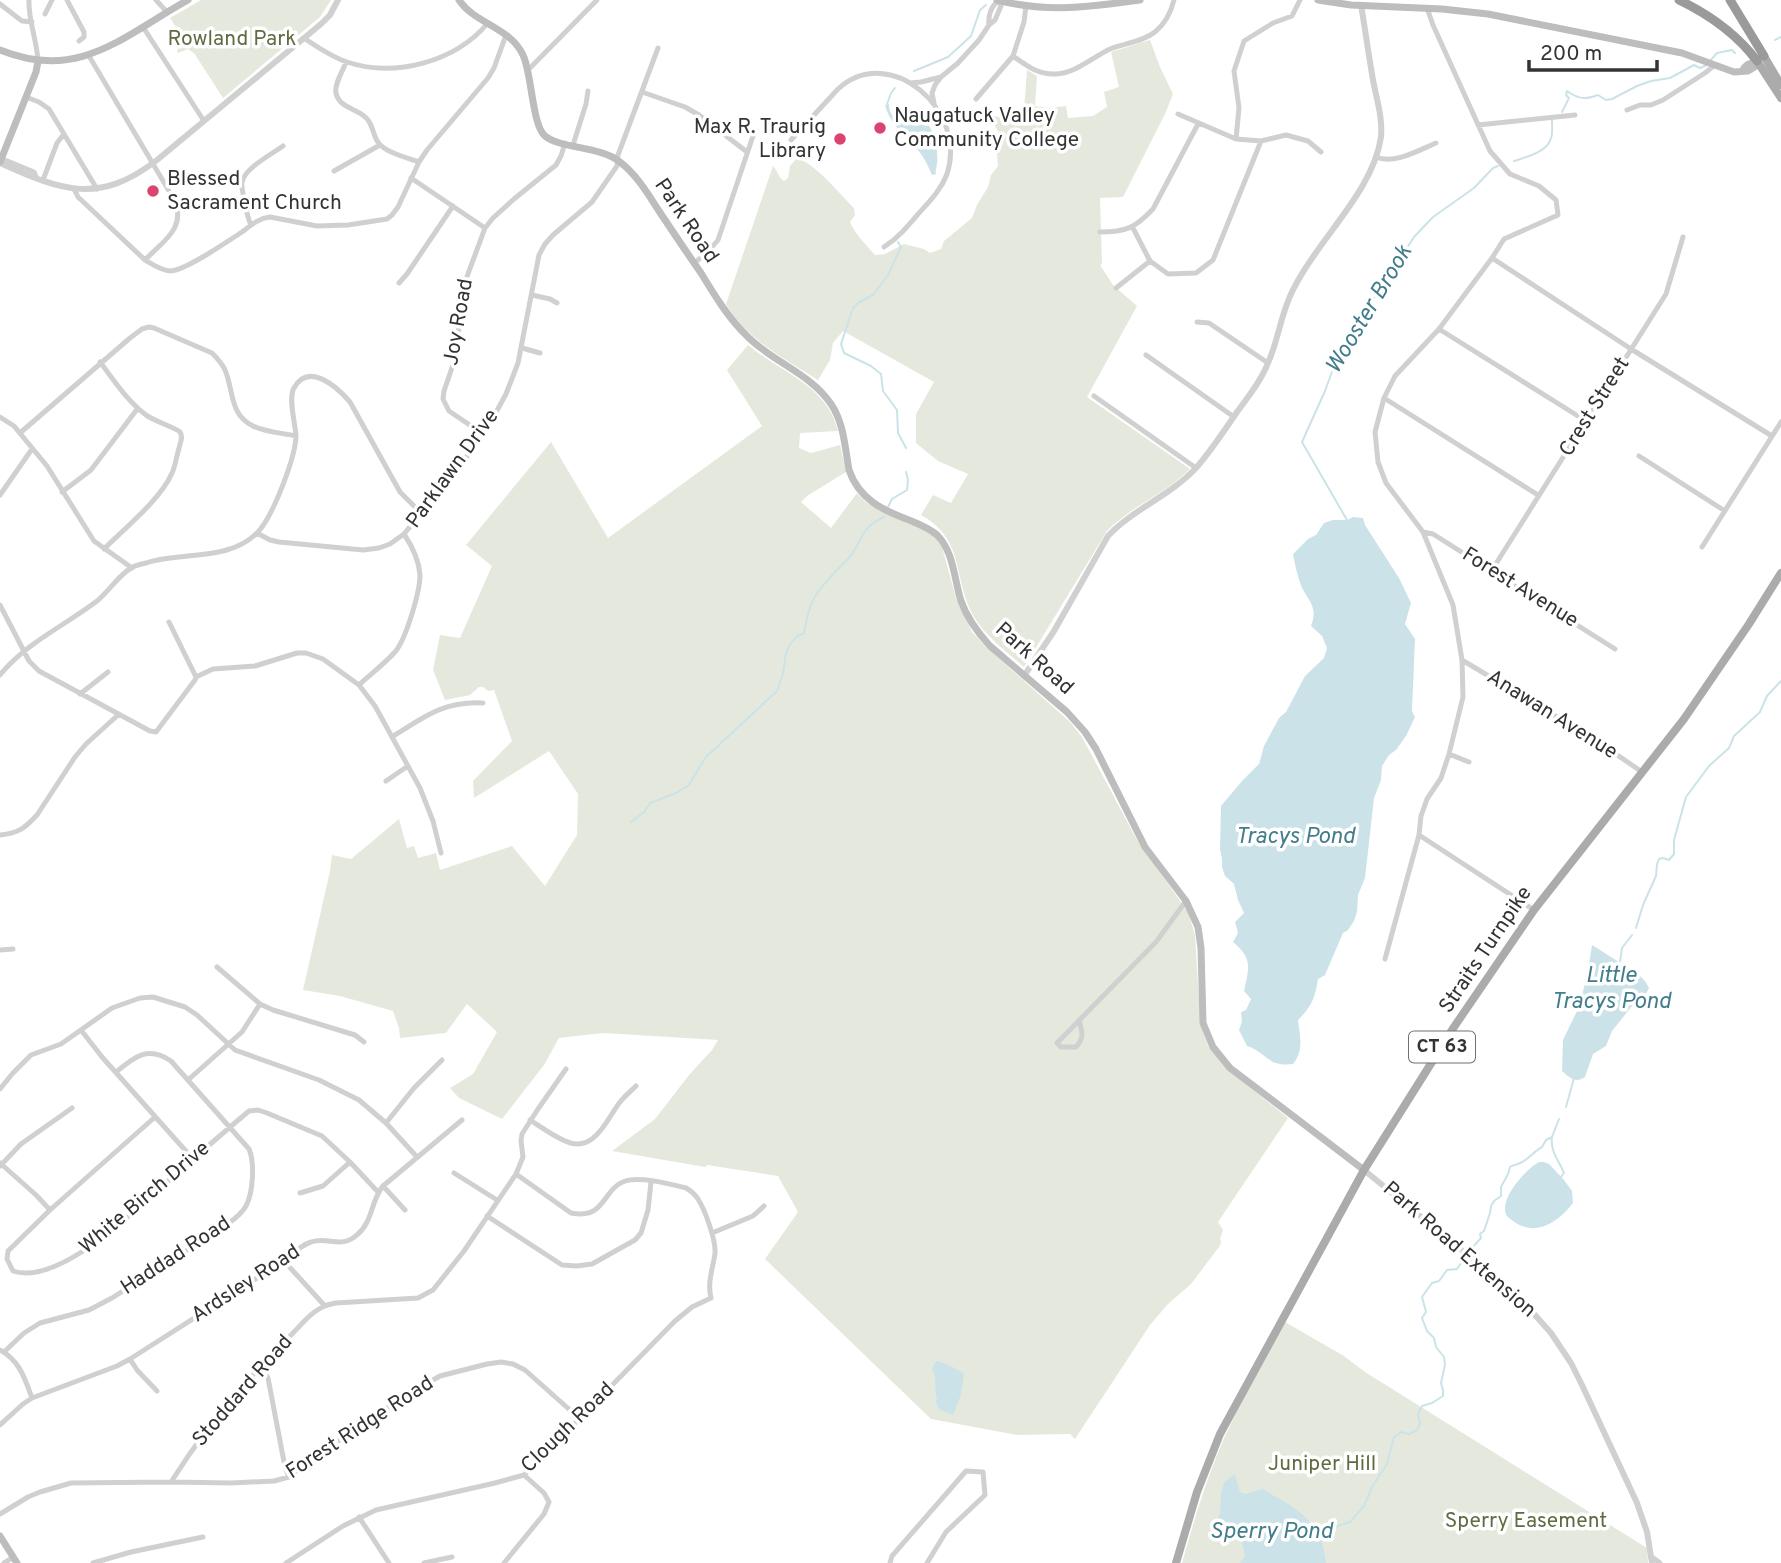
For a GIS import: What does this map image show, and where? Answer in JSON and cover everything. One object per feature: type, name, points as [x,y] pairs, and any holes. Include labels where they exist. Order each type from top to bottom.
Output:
[{"type":"highway","points":[[1679,0],[1725,26],[1760,59]]},
{"type":"highway","points":[[1730,0],[1760,59]]},
{"type":"main road","points":[[0,50],[38,61],[64,61],[89,56],[188,0]]},
{"type":"main road","name":"Park Road","points":[[459,0],[468,10],[506,35],[522,52],[539,129],[548,138],[618,160],[637,179],[721,304],[745,334],[764,351],[805,378],[826,397],[839,419],[849,470],[861,492],[881,509],[928,528],[939,537],[948,551],[960,599],[972,623],[990,646],[1067,712],[1085,732],[1145,847],[1186,901],[1198,927],[1203,1023],[1213,1047],[1230,1068],[1364,1170]]},
{"type":"main road","points":[[998,0],[1026,6],[1068,9],[1140,0]]},
{"type":"main road","points":[[1318,0],[1471,11],[1675,52],[1732,72],[1748,71],[1760,59]]},
{"type":"main road","points":[[1760,59],[1781,85]]},
{"type":"main road","points":[[1760,59],[1781,98]]},
{"type":"main road","points":[[0,160],[38,61]]},
{"type":"main road","name":"Straits Turnpike","points":[[1176,1563],[1197,1492],[1220,1434],[1364,1170],[1454,1027],[1534,910],[1684,719],[1781,573]]},
{"type":"main road","points":[[0,1536],[16,1560]]},
{"type":"street","points":[[29,0],[38,61]]},
{"type":"street","points":[[45,13],[52,0]]},
{"type":"street","points":[[67,0],[84,32],[84,37],[79,41]]},
{"type":"street","points":[[156,0],[167,12]]},
{"type":"street","points":[[0,160],[40,179],[74,189],[97,189],[129,178],[152,164],[326,20],[338,0]]},
{"type":"street","points":[[528,70],[597,0]]},
{"type":"street","points":[[934,104],[932,93],[935,85],[970,52],[994,21],[1001,6],[998,0]]},
{"type":"street","points":[[1013,56],[1041,74],[1059,74],[1072,70],[1107,51],[1137,41],[1157,30],[1172,10],[1174,0]]},
{"type":"street","points":[[1236,139],[1239,108],[1234,71],[1244,41],[1273,23],[1292,16],[1300,0]]},
{"type":"street","points":[[0,4],[22,21],[32,22]]},
{"type":"street","points":[[1024,676],[1054,631],[1108,536],[1181,483],[1196,468],[1260,379],[1293,288],[1352,203],[1377,158],[1381,118],[1362,5]]},
{"type":"street","points":[[976,99],[1013,56],[1026,6]]},
{"type":"street","points":[[1385,959],[1419,835],[1421,816],[1427,799],[1441,778],[1463,696],[1462,660],[1453,605],[1423,532],[1386,483],[1378,462],[1375,432],[1384,398],[1395,376],[1439,329],[1504,239],[1558,215],[1556,200],[1539,186],[1510,174],[1490,151],[1427,8]]},
{"type":"street","points":[[304,38],[346,62],[365,67],[400,68],[436,60],[473,37],[488,23]]},
{"type":"street","points":[[143,27],[204,121]]},
{"type":"street","points":[[74,189],[78,197],[145,260],[171,271],[181,268],[262,217],[270,216],[317,226],[387,219],[398,207],[419,162],[488,78],[506,35]]},
{"type":"street","name":"Parklawn Drive","points":[[257,533],[279,542],[363,550],[390,544],[404,534],[483,434],[514,378],[536,268],[545,244],[592,202],[617,166],[658,48]]},
{"type":"street","points":[[89,56],[179,210],[175,227],[145,260]]},
{"type":"street","points":[[346,62],[336,86],[339,101],[366,117],[380,145],[419,162]]},
{"type":"street","points":[[1627,110],[1664,100],[1705,73],[1711,63]]},
{"type":"street","points":[[791,140],[846,81],[863,75],[879,74],[910,83],[941,77]]},
{"type":"street","points":[[884,247],[898,237],[942,186],[951,150],[943,117],[934,104],[910,83]]},
{"type":"street","name":"Joy Road","points":[[483,434],[449,411],[443,399],[456,356],[465,282],[485,228],[492,218],[556,165],[569,144],[586,104],[588,90]]},
{"type":"street","points":[[642,92],[685,107],[747,152]]},
{"type":"street","points":[[26,97],[49,109],[97,189]]},
{"type":"street","points":[[1178,114],[1236,139],[1261,141],[1286,135],[1308,141],[1321,152]]},
{"type":"street","points":[[1478,125],[1576,115]]},
{"type":"street","points":[[1100,232],[1133,228],[1153,209],[1198,124]]},
{"type":"street","points":[[694,263],[708,253],[718,240],[755,130]]},
{"type":"street","points":[[40,179],[64,134]]},
{"type":"street","points":[[1133,228],[1150,261],[1168,274],[1196,273],[1213,260],[1261,141]]},
{"type":"street","points":[[1377,158],[1396,159],[1436,143]]},
{"type":"street","points":[[334,170],[380,145]]},
{"type":"street","points":[[251,225],[242,181],[251,169],[283,146]]},
{"type":"street","points":[[411,178],[485,228]]},
{"type":"street","points":[[399,283],[453,206]]},
{"type":"street","name":"Crest Street","points":[[1492,570],[1666,294],[1683,237]]},
{"type":"street","points":[[1492,258],[1631,349],[1772,436]]},
{"type":"street","points":[[1116,288],[1150,261]]},
{"type":"street","points":[[532,295],[558,303]]},
{"type":"street","points":[[1197,322],[1209,323],[1268,363]]},
{"type":"street","points":[[20,433],[100,362],[142,329],[149,327],[212,353],[219,359],[225,370],[233,405],[245,420],[254,426],[296,436]]},
{"type":"street","points":[[1439,329],[1586,421]]},
{"type":"street","points":[[522,348],[540,353]]},
{"type":"street","points":[[1146,355],[1234,416]]},
{"type":"street","points":[[100,362],[138,408],[149,417],[181,432],[173,472],[166,484],[104,549]]},
{"type":"street","points":[[0,675],[23,650],[94,603],[131,568],[159,559],[221,552],[236,547],[257,533],[277,499],[293,455],[296,436],[292,394],[299,381],[307,377],[330,382],[350,402],[400,492],[421,513]]},
{"type":"street","points":[[1094,396],[1196,468]]},
{"type":"street","points":[[1384,398],[1538,495]]},
{"type":"street","points":[[62,492],[91,470],[138,408]]},
{"type":"street","points":[[0,417],[20,433],[47,466],[94,541],[131,568]]},
{"type":"street","points":[[1702,547],[1781,422]]},
{"type":"street","points":[[0,495],[32,449]]},
{"type":"street","points":[[1639,456],[1726,511]]},
{"type":"street","name":"Forest Avenue","points":[[1423,532],[1433,534],[1615,649]]},
{"type":"street","points":[[359,685],[395,651],[406,633],[420,574],[415,554],[404,534]]},
{"type":"street","points":[[0,605],[29,661],[39,671],[150,731],[156,732],[196,677],[214,669],[255,666],[297,653],[323,659],[359,685],[375,706],[427,804],[441,853]]},
{"type":"street","points":[[169,622],[196,677]]},
{"type":"street","name":"Anawan Avenue","points":[[1462,660],[1597,741],[1642,772]]},
{"type":"street","points":[[80,694],[108,672]]},
{"type":"street","points":[[392,737],[431,712],[466,702],[483,703]]},
{"type":"street","points":[[0,835],[25,828],[37,815],[75,757],[118,715]]},
{"type":"street","points":[[1449,754],[1469,762]]},
{"type":"street","points":[[386,781],[408,766]]},
{"type":"street","points":[[1419,835],[1534,910]]},
{"type":"street","points":[[1079,1020],[1081,1041],[1076,1047],[1061,1047],[1057,1043],[1079,1020],[1156,943],[1186,901]]},
{"type":"street","points":[[0,950],[13,949]]},
{"type":"street","points":[[217,967],[260,1004],[355,1035],[364,1042]]},
{"type":"street","points":[[0,1089],[31,1055],[61,1044],[112,1008],[140,998],[153,997],[185,1007],[197,1014],[235,1050],[319,1080],[359,1100],[386,1123],[417,1157]]},
{"type":"street","points":[[188,1080],[242,1032],[260,1004]]},
{"type":"street","points":[[81,1030],[193,1159]]},
{"type":"street","name":"Haddad Road","points":[[2,1351],[40,1323],[76,1314],[100,1304],[237,1217],[249,1197],[253,1158],[249,1150],[171,1061],[155,1054],[142,1054],[131,1059],[116,1072]]},
{"type":"street","points":[[386,1123],[414,1088],[442,1060]]},
{"type":"street","points":[[284,1261],[325,1306],[346,1302],[418,1298],[433,1290],[516,1174],[523,1157],[522,1134],[566,1069]]},
{"type":"street","points":[[530,1120],[565,1142],[584,1142],[595,1138],[620,1101],[636,1086]]},
{"type":"street","points":[[50,1210],[1,1164],[21,1144],[72,1108]]},
{"type":"street","name":"White Birch Drive","points":[[155,1117],[8,1251],[7,1259],[13,1271],[31,1273],[67,1261],[100,1240],[249,1111],[258,1110],[322,1136],[378,1192]]},
{"type":"street","name":"Ardsley Road","points":[[0,1425],[32,1398],[130,1359],[284,1261],[302,1246],[312,1241],[340,1243],[356,1237],[364,1229],[378,1192],[383,1186],[462,1120]]},
{"type":"street","points":[[300,1193],[323,1186],[350,1162]]},
{"type":"street","name":"Park Road Extension","points":[[1364,1170],[1518,1296],[1551,1333],[1582,1385],[1637,1503],[1647,1532],[1652,1560]]},
{"type":"street","points":[[453,1173],[497,1200]]},
{"type":"street","points":[[516,1174],[571,1213],[580,1215],[592,1213],[621,1182],[631,1179],[686,1188],[699,1200],[712,1233],[753,1216],[764,1206]]},
{"type":"street","points":[[487,1216],[562,1265],[592,1264],[635,1240],[641,1233],[648,1210],[651,1182]]},
{"type":"street","points":[[383,1186],[405,1210]]},
{"type":"street","name":"Clough Road","points":[[286,1563],[359,1517],[389,1506],[524,1475],[675,1321],[692,1307],[711,1298],[709,1283],[715,1253],[712,1233]]},
{"type":"street","name":"Stoddard Road","points":[[171,1482],[204,1435],[261,1364],[313,1313],[325,1306]]},
{"type":"street","points":[[2,1351],[14,1360],[22,1372],[32,1398]]},
{"type":"street","points":[[130,1359],[158,1391]]},
{"type":"street","name":"Forest Ridge Road","points":[[0,1514],[28,1497],[71,1483],[253,1482],[289,1477],[366,1421],[415,1390],[440,1376],[487,1364],[501,1362],[525,1370],[580,1419]]},
{"type":"street","points":[[261,1364],[268,1378],[289,1477]]},
{"type":"street","points":[[890,1563],[892,1556],[967,1471],[983,1472],[985,1495],[946,1532],[927,1563]]},
{"type":"street","points":[[504,1563],[544,1514],[549,1502],[544,1493],[524,1475]]},
{"type":"street","points":[[359,1517],[389,1563]]},
{"type":"street","points":[[93,1563],[203,1536]]},
{"type":"street","points":[[424,1563],[452,1557]]},
{"type":"street","points":[[4,1563],[16,1560]]},
{"type":"street","points":[[1652,1560],[1660,1563]]},
{"type":"green space","name":"Rowland Park","points":[[201,0],[331,0],[320,17],[223,98],[194,53],[188,49],[178,53],[177,51],[186,42],[170,18]]},
{"type":"green space","points":[[1150,40],[1173,94],[1123,197],[1100,198],[1100,265],[1113,285],[1137,306],[1087,397],[1190,469],[1107,531],[1024,667],[984,631],[974,617],[967,602],[952,548],[935,525],[921,515],[933,495],[951,503],[968,474],[938,461],[916,443],[916,414],[934,382],[843,331],[833,343],[830,360],[818,380],[755,338],[726,304],[773,166],[784,181],[796,159],[818,171],[854,208],[855,215],[850,222],[875,255],[885,254],[904,244],[930,253],[941,249],[944,241],[972,218],[988,187],[991,175],[998,166],[999,133],[991,115],[1023,124],[1027,70],[1037,76],[1035,106],[1066,106],[1068,118],[1093,116],[1107,107],[1104,92],[1119,87],[1111,52]]},
{"type":"green space","points":[[748,345],[813,391],[824,402],[838,431],[800,433],[799,448],[811,453],[840,445],[846,472],[801,502],[831,528],[857,493],[877,509],[912,522],[933,536],[942,547],[956,598],[972,632],[1070,722],[1082,737],[1137,840],[1188,912],[1195,935],[1200,1018],[1208,1045],[1227,1069],[1288,1118],[1218,1222],[1223,1230],[1219,1247],[1191,1284],[1168,1304],[1150,1325],[1075,1439],[1070,1434],[1017,1435],[931,1419],[765,1259],[798,1212],[778,1176],[612,1151],[655,1119],[718,1040],[603,1033],[559,1038],[544,1065],[502,1119],[459,1098],[450,1088],[473,1074],[497,1032],[467,1004],[446,1033],[400,1038],[393,1011],[340,996],[303,990],[332,855],[351,859],[399,819],[407,848],[414,846],[418,858],[436,853],[440,870],[512,846],[545,886],[577,835],[578,794],[549,751],[474,798],[473,781],[512,741],[494,690],[488,691],[479,687],[470,695],[445,700],[433,670],[440,635],[460,638],[492,566],[466,545],[551,442],[608,538],[762,426],[727,370]]},
{"type":"green space","name":"Juniper Hill","points":[[1285,1322],[1344,1356],[1365,1372],[1647,1548],[1648,1563],[1182,1563],[1201,1499],[1225,1436]]},
{"type":"water","points":[[889,104],[892,115],[901,123],[918,119],[928,124],[936,144],[936,174],[932,175],[920,153],[894,124],[885,105]]},
{"type":"water","name":"Tracys Pond","points":[[1353,517],[1363,518],[1411,603],[1405,624],[1415,639],[1412,711],[1415,717],[1406,736],[1382,766],[1381,780],[1374,798],[1365,878],[1358,895],[1354,921],[1343,933],[1325,975],[1318,979],[1312,1001],[1298,1020],[1299,1054],[1293,1064],[1284,1064],[1272,1061],[1247,1046],[1239,1030],[1241,1012],[1246,1010],[1251,999],[1244,991],[1247,959],[1233,942],[1238,933],[1235,922],[1244,913],[1234,884],[1225,876],[1222,867],[1221,806],[1259,764],[1264,746],[1279,718],[1286,712],[1305,676],[1324,658],[1327,648],[1322,636],[1311,626],[1313,610],[1302,588],[1293,554],[1316,535],[1324,523]]},
{"type":"water","name":"Little Tracys Pond","points":[[1592,945],[1638,974],[1649,988],[1612,1031],[1606,1046],[1593,1054],[1585,1077],[1575,1080],[1562,1071],[1563,1040],[1578,1009]]},
{"type":"water","points":[[1539,1162],[1549,1164],[1564,1180],[1572,1191],[1573,1203],[1548,1225],[1524,1227],[1507,1216],[1506,1202],[1514,1186]]},
{"type":"water","points":[[936,1361],[964,1374],[961,1395],[953,1415],[940,1410],[935,1401],[932,1369]]},
{"type":"water","name":"Sperry Pond","points":[[1235,1474],[1240,1492],[1245,1494],[1262,1489],[1305,1517],[1319,1536],[1326,1563],[1240,1563],[1245,1555],[1239,1532],[1214,1528],[1220,1513],[1224,1482]]},
{"type":"waterway","points":[[914,71],[948,57],[971,36],[980,10],[986,5]]},
{"type":"waterway","name":"Wooster Brook","points":[[1775,40],[1781,37]]},
{"type":"waterway","name":"Wooster Brook","points":[[1710,61],[1717,53],[1732,50],[1735,53]]},
{"type":"waterway","name":"Wooster Brook","points":[[1562,112],[1569,98],[1567,91],[1582,98],[1598,95],[1606,100],[1612,99],[1637,86],[1670,78],[1694,65],[1700,68],[1707,65]]},
{"type":"waterway","points":[[887,104],[895,88]]},
{"type":"waterway","name":"Wooster Brook","points":[[1514,161],[1546,147],[1552,136],[1552,120]]},
{"type":"waterway","name":"Wooster Brook","points":[[1347,520],[1302,442],[1337,358],[1354,326],[1414,237],[1433,217],[1474,188],[1498,166]]},
{"type":"waterway","points":[[898,242],[901,247],[888,275],[873,295],[853,308],[841,344],[844,353],[881,374],[883,391],[897,410],[898,433],[906,448]]},
{"type":"waterway","points":[[888,507],[892,499],[907,490],[906,472]]},
{"type":"waterway","points":[[631,822],[644,812],[650,803],[688,786],[706,757],[777,691],[786,653],[796,637],[804,633],[814,598],[850,556],[867,529],[884,517]]},
{"type":"waterway","points":[[1636,928],[1656,876],[1659,859],[1669,860],[1674,854],[1674,840],[1686,797],[1709,766],[1729,748],[1734,736],[1760,712],[1767,696],[1781,681]]},
{"type":"waterway","points":[[1620,962],[1622,948],[1632,935]]},
{"type":"waterway","points":[[1566,1107],[1574,1078]]},
{"type":"waterway","points":[[1471,1249],[1481,1238],[1480,1234],[1484,1231],[1491,1206],[1501,1196],[1501,1187],[1510,1167],[1523,1162],[1542,1147],[1546,1140],[1552,1137],[1559,1119]]},
{"type":"waterway","points":[[1552,1137],[1554,1152],[1564,1173],[1561,1177]]},
{"type":"waterway","points":[[1328,1534],[1335,1527],[1350,1522],[1364,1506],[1372,1487],[1387,1464],[1394,1437],[1401,1432],[1409,1434],[1417,1430],[1420,1424],[1418,1414],[1422,1406],[1443,1396],[1441,1383],[1444,1357],[1422,1318],[1426,1312],[1422,1297],[1432,1283],[1439,1281],[1447,1270],[1457,1269],[1464,1259]]},
{"type":"place","name":"Naugatuck Valley Community College","points":[[880,128]]},
{"type":"place","name":"Max R. Traurig Library","points":[[840,139]]},
{"type":"place","name":"Blessed Sacrament Church","points":[[153,191]]},
{"type":"park label","name":"Sperry Easement","points":[[1526,1521]]}]
